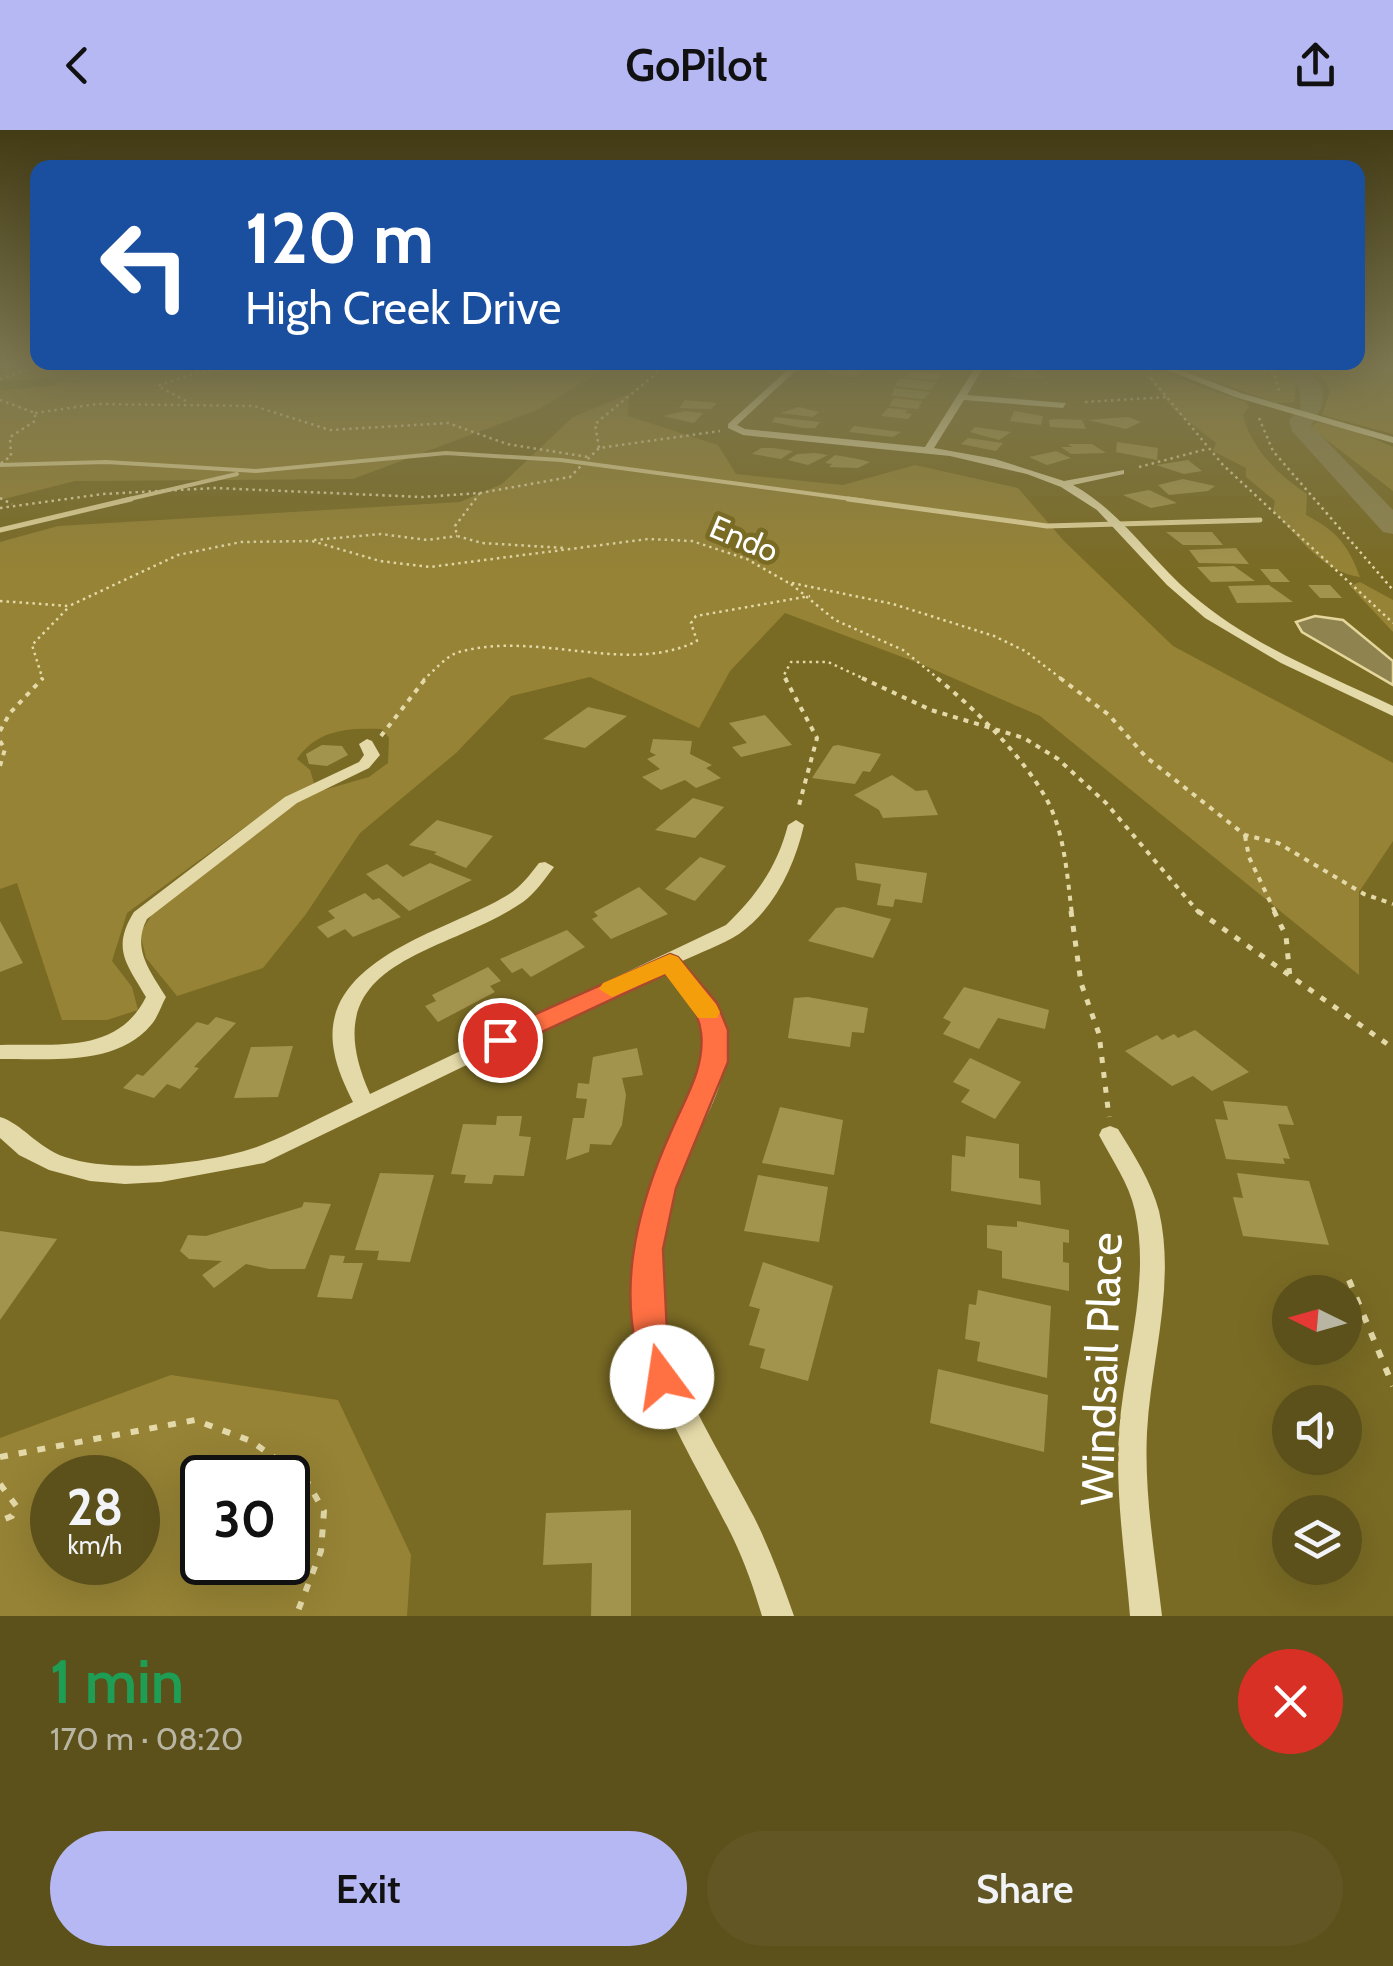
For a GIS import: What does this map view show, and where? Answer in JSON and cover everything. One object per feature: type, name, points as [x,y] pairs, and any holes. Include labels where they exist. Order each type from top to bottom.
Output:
[{"type":"street","points":[[761,432],[998,464],[1064,484],[1108,511],[1185,596],[1216,620],[1393,712]]},
{"type":"street","points":[[926,453],[939,432]]},
{"type":"street","points":[[1369,432],[1393,440]]},
{"type":"street","points":[[1064,484],[1120,472]]},
{"type":"street","points":[[0,1052],[97,1048],[114,1044],[142,1024],[156,997],[130,958],[129,939],[140,916],[291,800],[353,773],[372,755],[369,746]]},
{"type":"street","points":[[0,1125],[14,1141],[56,1166],[126,1176],[187,1172],[264,1154],[733,929],[771,892],[789,861],[796,825]]},
{"type":"street","points":[[364,1103],[342,1042],[348,1013],[358,992],[400,954],[515,899],[546,867]]},
{"type":"street","points":[[670,962],[704,1003],[714,1030],[715,1062],[661,1188],[650,1226],[645,1271],[650,1332],[662,1377],[745,1533],[778,1616]]},
{"type":"street","name":"Windsail Place","points":[[1110,1135],[1134,1167],[1146,1198],[1153,1240],[1155,1288],[1133,1430],[1146,1616]]},
{"type":"path","points":[[0,464],[11,456],[10,437],[17,432]]},
{"type":"path","points":[[474,432],[507,444],[588,457]]},
{"type":"path","points":[[596,432],[599,448]]},
{"type":"path","points":[[0,508],[12,503],[216,488],[422,497],[480,493],[570,477],[599,448],[710,432]]},
{"type":"path","points":[[1195,432],[1393,623]]},
{"type":"path","points":[[1264,432],[1266,440],[1393,590]]},
{"type":"path","points":[[1139,467],[1208,449]]},
{"type":"path","points":[[457,536],[455,526],[480,493]]},
{"type":"path","points":[[0,498],[12,503]]},
{"type":"path","points":[[312,541],[370,534],[428,540],[457,536],[482,543],[574,549]]},
{"type":"path","name":"Endo","points":[[0,602],[69,606],[192,550],[241,542],[312,541],[380,562],[430,567],[648,539],[692,541],[747,559],[787,582],[893,604],[994,636],[1025,651],[1110,715],[1146,757],[1245,835],[1278,843],[1364,894],[1393,904]]},
{"type":"path","points":[[787,582],[810,596],[835,620],[903,650],[953,691],[1028,772],[1056,820],[1067,864],[1081,983],[1098,1034],[1110,1135]]},
{"type":"path","points":[[369,746],[419,684],[456,652],[538,644],[632,656],[659,654],[697,641],[691,623],[696,616],[810,596]]},
{"type":"path","points":[[0,731],[5,715],[42,686],[45,674],[32,645],[69,606]]},
{"type":"path","points":[[796,825],[817,738],[784,675],[791,662],[828,662],[931,710],[1024,738],[1058,759],[1106,803],[1203,916],[1393,1048]]},
{"type":"path","points":[[0,741],[5,759],[0,766]]},
{"type":"path","points":[[1245,835],[1249,857],[1286,936],[1290,978]]},
{"type":"path","points":[[1362,1311],[1393,1386]]},
{"type":"path","points":[[0,1456],[195,1420],[220,1425],[254,1441],[314,1487],[325,1514],[318,1558],[296,1616]]},
{"type":"path","points":[[0,1484],[16,1506],[12,1516],[0,1521]]},
{"type":"shaded area","points":[[0,432],[477,432],[353,479],[75,481],[0,500]]},
{"type":"shaded area","points":[[557,432],[679,432],[718,445],[736,474],[843,485],[915,465],[1018,488],[1064,541],[1173,646],[1393,763],[1393,841],[1359,892],[1359,975],[1040,716],[921,664],[785,613],[730,671],[699,728],[590,677],[511,696],[456,753],[360,833],[306,914],[263,968],[177,996],[146,958],[140,933],[155,910],[282,812],[313,793],[369,777],[388,763],[389,738],[382,729],[346,730],[324,736],[297,759],[310,770],[314,783],[285,798],[127,913],[112,961],[132,987],[138,1010],[107,1020],[62,1020],[17,883],[0,889],[0,542],[58,526],[460,502],[502,484]]},
{"type":"shaded area","points":[[1202,432],[1249,432],[1277,470],[1307,494],[1306,515],[1340,540],[1360,577],[1335,569],[1302,542],[1273,511],[1275,501],[1246,477],[1246,468],[1213,451],[1216,443]]},
{"type":"shaded area","points":[[1317,432],[1360,432],[1393,447],[1393,491]]},
{"type":"shaded area","points":[[1360,582],[1393,600],[1393,632],[1350,586]]},
{"type":"shaded area","points":[[1315,616],[1343,620],[1393,661],[1393,685],[1302,632],[1296,622]]},
{"type":"shaded area","points":[[171,1375],[338,1400],[411,1555],[407,1616],[0,1616],[0,1438]]},
{"type":"building","points":[[852,432],[900,432],[893,437]]},
{"type":"building","points":[[971,432],[1010,432],[999,440]]},
{"type":"building","points":[[968,438],[1003,443],[996,451],[961,444]]},
{"type":"building","points":[[1117,442],[1158,448],[1157,460],[1116,452]]},
{"type":"building","points":[[1068,444],[1092,444],[1106,453],[1071,454],[1061,447],[1072,447]]},
{"type":"building","points":[[761,448],[793,451],[781,459],[752,454]]},
{"type":"building","points":[[1056,451],[1071,458],[1047,465],[1029,457]]},
{"type":"building","points":[[797,454],[828,455],[808,465],[788,460]]},
{"type":"building","points":[[835,455],[870,462],[858,468],[829,467],[832,464],[825,463]]},
{"type":"building","points":[[1188,460],[1202,471],[1184,474],[1156,465]]},
{"type":"building","points":[[1183,479],[1215,486],[1208,491],[1169,495],[1158,485]]},
{"type":"building","points":[[1149,490],[1177,503],[1151,508],[1123,495]]},
{"type":"building","points":[[1166,532],[1212,532],[1223,545],[1183,545]]},
{"type":"building","points":[[1236,548],[1249,564],[1199,563],[1189,550]]},
{"type":"building","points":[[1234,566],[1255,581],[1211,582],[1197,567]]},
{"type":"building","points":[[1260,569],[1278,569],[1290,582],[1271,582]]},
{"type":"building","points":[[1269,585],[1293,602],[1237,603],[1228,586]]},
{"type":"building","points":[[1308,585],[1330,585],[1342,598],[1320,598]]},
{"type":"building","points":[[588,707],[627,716],[585,748],[543,739]]},
{"type":"building","points":[[765,715],[792,745],[741,757],[732,747],[747,743],[729,723]]},
{"type":"building","points":[[653,739],[692,741],[690,754],[712,765],[706,768],[721,778],[696,788],[685,780],[661,790],[642,777],[660,769],[647,759],[656,755],[650,752]]},
{"type":"building","points":[[322,745],[342,746],[348,755],[327,766],[309,764],[306,754]]},
{"type":"building","points":[[833,746],[881,754],[870,772],[863,771],[855,784],[812,778]]},
{"type":"building","points":[[892,775],[916,791],[927,790],[938,815],[883,818],[879,810],[854,795]]},
{"type":"building","points":[[693,798],[724,807],[695,838],[655,830]]},
{"type":"building","points":[[437,820],[493,836],[466,868],[434,854],[437,852],[409,845]]},
{"type":"building","points":[[700,857],[726,866],[695,901],[665,889]]},
{"type":"building","points":[[430,863],[472,880],[409,911],[366,874],[387,864],[403,877]]},
{"type":"building","points":[[855,863],[927,873],[922,903],[895,899],[893,907],[877,905],[881,884],[857,880]]},
{"type":"building","points":[[639,887],[668,914],[611,939],[592,919],[598,916],[594,912]]},
{"type":"building","points":[[365,893],[373,900],[379,898],[401,917],[353,937],[345,929],[328,938],[317,927],[335,918],[328,911]]},
{"type":"building","points":[[836,908],[891,919],[873,958],[808,941]]},
{"type":"building","points":[[0,921],[23,963],[0,972]]},
{"type":"building","points":[[567,930],[585,947],[531,977],[522,968],[512,973],[500,959]]},
{"type":"building","points":[[488,967],[501,981],[490,986],[495,992],[438,1022],[425,1006],[436,1001],[432,995]]},
{"type":"building","points":[[964,987],[1049,1010],[1045,1029],[998,1018],[979,1049],[943,1034],[951,1022],[943,1018]]},
{"type":"building","points":[[794,998],[868,1008],[864,1033],[852,1032],[850,1047],[788,1038]]},
{"type":"building","points":[[216,1017],[236,1023],[194,1067],[199,1068],[180,1089],[167,1084],[154,1098],[123,1088],[137,1074],[143,1076],[197,1022],[208,1025]]},
{"type":"building","points":[[1195,1030],[1249,1072],[1212,1091],[1193,1076],[1172,1086],[1125,1051],[1157,1035],[1162,1040],[1174,1034],[1178,1038]]},
{"type":"building","points":[[293,1046],[278,1097],[234,1098],[251,1047]]},
{"type":"building","points":[[637,1048],[643,1075],[622,1078],[626,1095],[622,1125],[611,1145],[590,1144],[589,1152],[566,1160],[573,1118],[584,1118],[587,1099],[576,1098],[578,1083],[589,1084],[593,1057]]},
{"type":"building","points":[[970,1058],[1021,1082],[995,1119],[961,1102],[970,1090],[953,1082]]},
{"type":"building","points":[[1223,1101],[1287,1106],[1294,1125],[1278,1124],[1290,1159],[1283,1158],[1285,1164],[1226,1159],[1215,1119],[1228,1120]]},
{"type":"building","points":[[780,1107],[843,1120],[834,1175],[762,1163]]},
{"type":"building","points":[[497,1116],[522,1116],[519,1136],[531,1137],[524,1176],[494,1175],[492,1184],[464,1183],[466,1175],[451,1174],[463,1124],[496,1125]]},
{"type":"building","points":[[966,1136],[1019,1144],[1019,1178],[1040,1181],[1041,1205],[951,1191],[952,1155],[965,1157]]},
{"type":"building","points":[[380,1173],[434,1175],[410,1262],[377,1260],[379,1251],[355,1250]]},
{"type":"building","points":[[1237,1173],[1309,1181],[1329,1245],[1243,1236],[1233,1197],[1243,1198]]},
{"type":"building","points":[[758,1175],[828,1187],[819,1242],[744,1231]]},
{"type":"building","points":[[304,1202],[331,1204],[305,1269],[269,1269],[246,1264],[214,1288],[202,1275],[222,1261],[189,1259],[180,1251],[188,1235],[206,1236],[302,1207]]},
{"type":"building","points":[[1017,1221],[1069,1230],[1069,1243],[1063,1242],[1063,1262],[1069,1263],[1069,1291],[1002,1278],[1002,1251],[987,1248],[987,1225],[1017,1227]]},
{"type":"building","points":[[0,1231],[57,1239],[0,1320]]},
{"type":"building","points":[[330,1255],[345,1256],[343,1263],[363,1263],[352,1299],[317,1297]]},
{"type":"building","points":[[763,1262],[833,1286],[808,1381],[760,1368],[765,1349],[749,1345],[760,1309],[749,1306]]},
{"type":"building","points":[[978,1290],[1051,1306],[1047,1378],[977,1361],[980,1342],[965,1339],[969,1304],[976,1305]]},
{"type":"building","points":[[938,1369],[1048,1395],[1044,1452],[930,1423]]},
{"type":"building","points":[[631,1510],[631,1616],[591,1616],[592,1563],[543,1565],[546,1513]]},
{"type":"waterway","points":[[1306,432],[1393,526]]},
{"type":"waterway","points":[[0,465],[106,462],[256,471],[446,453],[561,460],[866,501]]},
{"type":"waterway","points":[[121,501],[237,474]]},
{"type":"waterway","points":[[0,530],[131,499]]},
{"type":"waterway","points":[[848,499],[1047,526],[1260,520]]},
{"type":"slow traffic","points":[[612,989],[670,962],[707,1012]]},
{"type":"route","points":[[500,1040],[670,962],[704,1003],[714,1030],[715,1062],[661,1188],[650,1226],[645,1271],[650,1332],[662,1377]]}]
